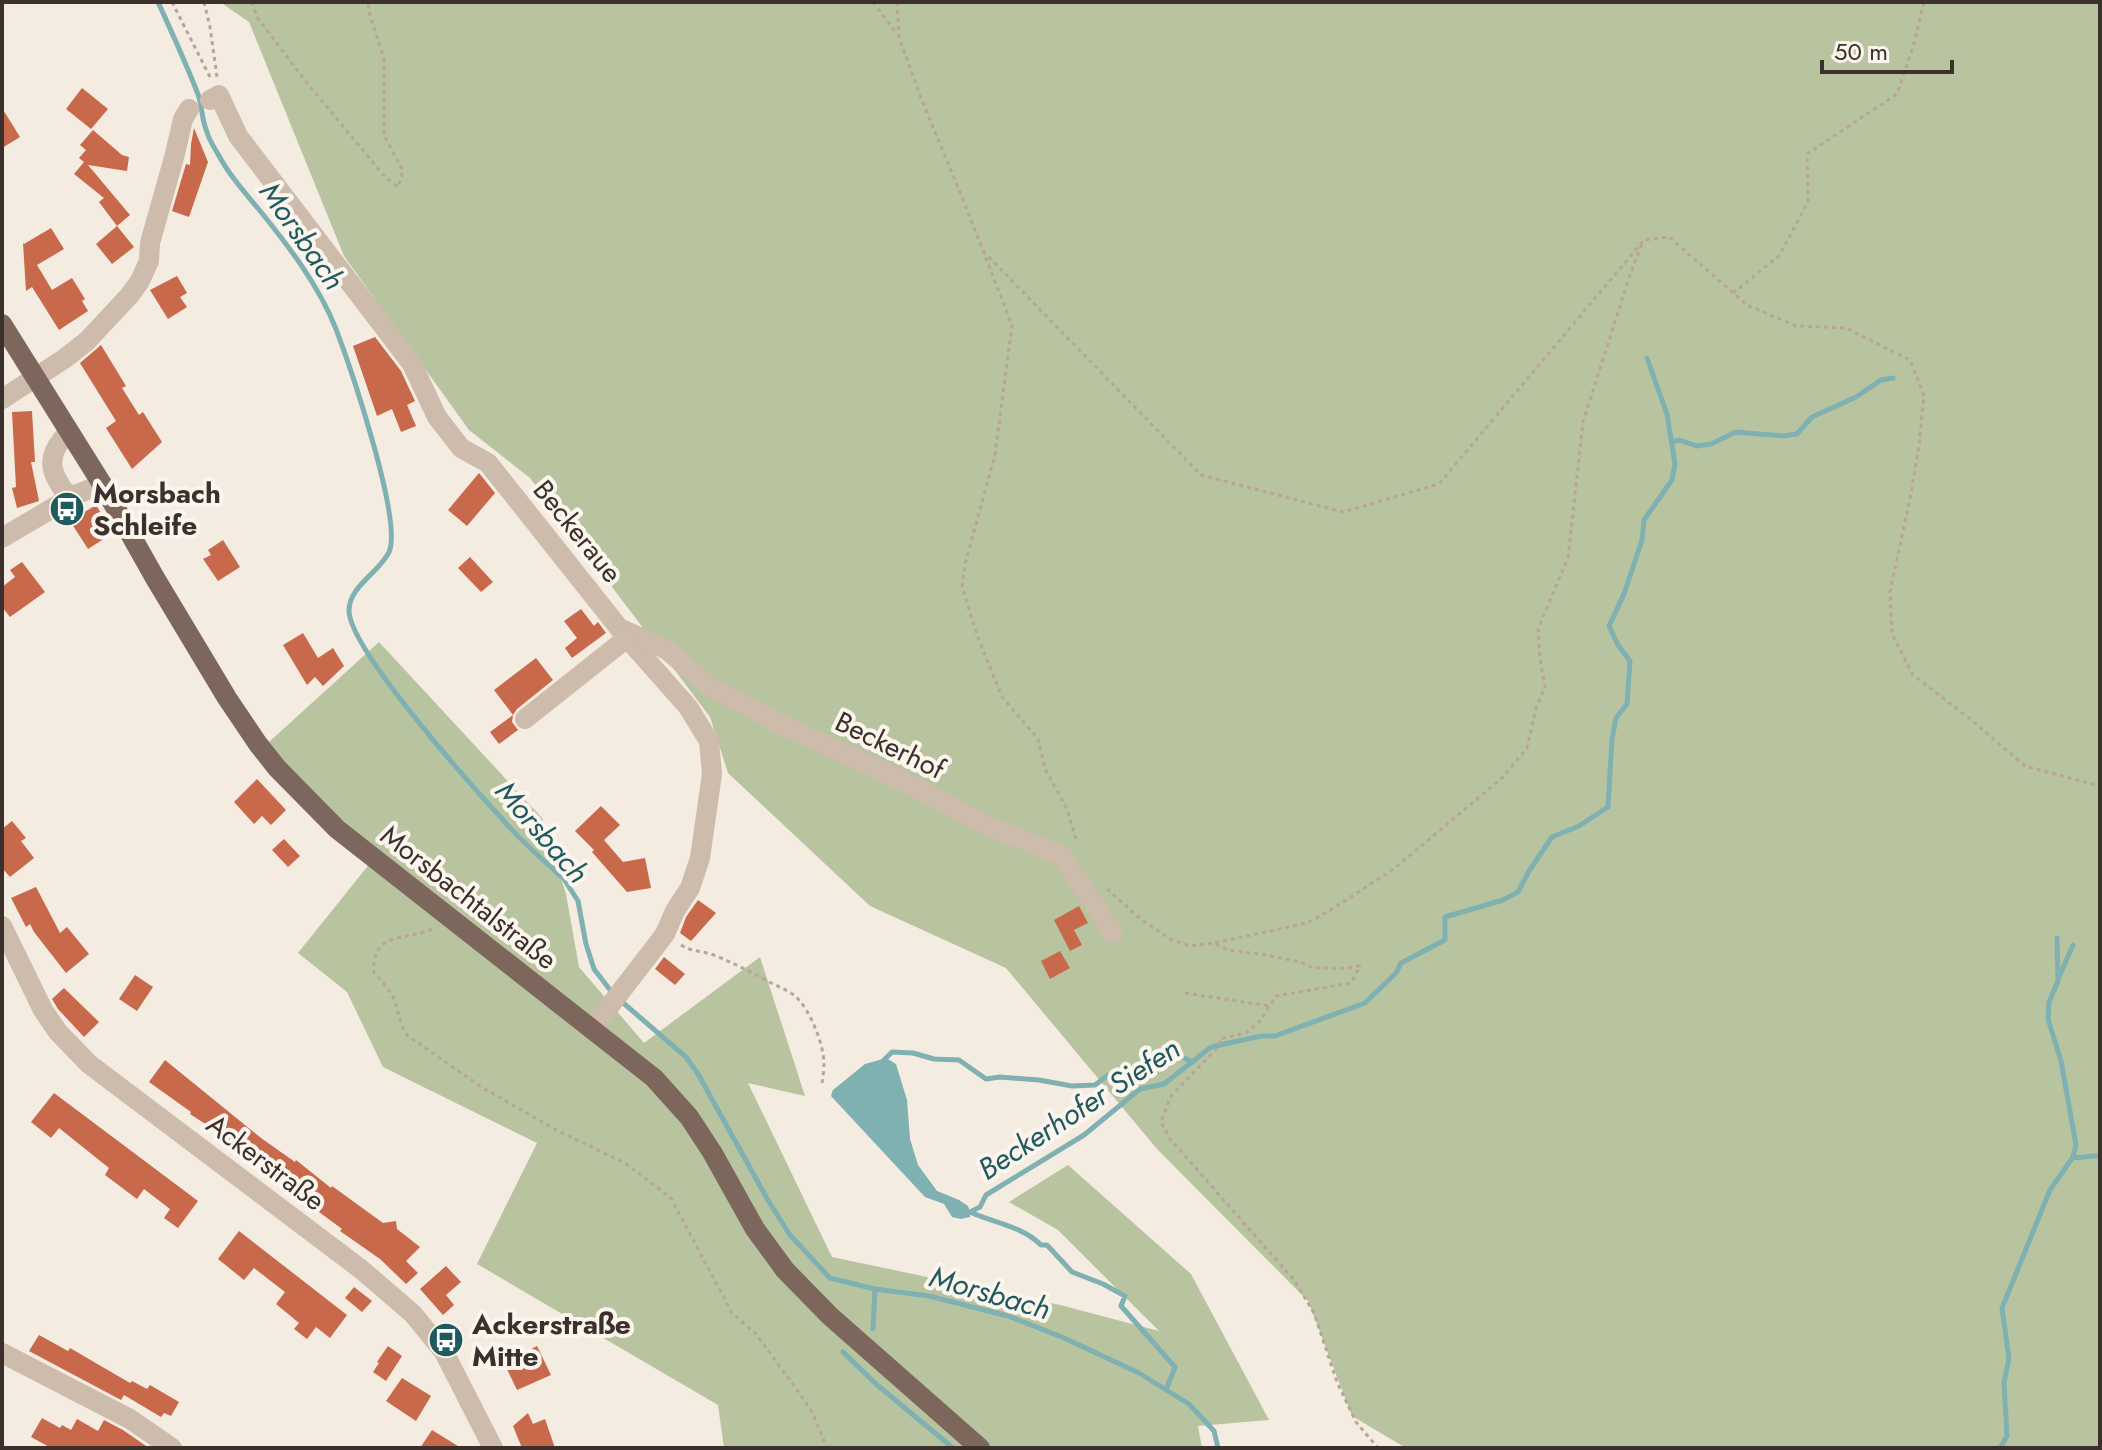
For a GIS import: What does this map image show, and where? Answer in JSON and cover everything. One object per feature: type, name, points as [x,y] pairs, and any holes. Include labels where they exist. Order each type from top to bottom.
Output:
[{"type":"main road","name":"Morsbachtalstraße","points":[[2,324],[258,744],[302,795],[337,829],[654,1078],[689,1117],[755,1229],[785,1270],[830,1316],[980,1448]]},
{"type":"street","name":"Beckeraue","points":[[214,98],[238,136],[412,364],[437,417],[461,448],[488,463],[624,633],[688,707],[709,741],[712,774],[700,858],[690,888],[665,934],[592,1029]]},
{"type":"street","points":[[2,399],[87,341],[140,281],[149,261],[150,243],[183,119],[189,109]]},
{"type":"street","points":[[69,432],[53,453],[52,468],[65,493],[73,496]]},
{"type":"street","points":[[2,538],[73,496],[102,484]]},
{"type":"street","points":[[525,719],[624,633]]},
{"type":"street","name":"Beckerhof","points":[[624,633],[667,650],[709,686],[782,725],[905,782],[990,827],[1061,855],[1113,933]]},
{"type":"street","name":"Ackerstraße","points":[[2,926],[43,1010],[58,1032],[89,1064],[362,1270],[413,1314],[444,1352],[493,1448]]},
{"type":"street","points":[[2,1353],[130,1419],[172,1448]]},
{"type":"path","points":[[172,2],[214,98]]},
{"type":"path","points":[[204,2],[210,27],[214,98]]},
{"type":"path","points":[[252,2],[257,17],[303,78],[385,177],[398,187],[403,171],[384,135],[384,58],[368,2]]},
{"type":"path","points":[[873,2],[899,37]]},
{"type":"path","points":[[897,2],[899,37],[1012,325],[995,455],[965,564],[962,587],[1002,697],[1038,739],[1045,769],[1067,809],[1077,843]]},
{"type":"path","points":[[1733,293],[1779,256],[1808,202],[1807,154],[1897,94],[1924,2]]},
{"type":"path","points":[[983,251],[1201,475],[1343,512],[1439,484],[1644,240],[1669,237],[1747,305],[1796,326],[1846,328],[1910,360],[1924,395],[1910,499],[1890,592],[1892,634],[1913,675],[2025,766],[2100,786]]},
{"type":"path","points":[[1102,884],[1142,920],[1172,940],[1190,946],[1307,923],[1395,868],[1502,778],[1527,748],[1536,708],[1545,687],[1538,629],[1568,558],[1583,422],[1644,240]]},
{"type":"path","points":[[447,916],[435,928],[398,936],[385,943],[373,961],[374,973],[395,1001],[401,1027],[408,1036],[483,1088],[558,1131],[625,1163],[671,1198],[732,1313],[756,1334],[805,1401],[827,1448]]},
{"type":"path","points":[[665,934],[686,948],[706,952],[740,966],[796,997],[804,1005],[818,1036],[824,1063],[822,1083]]},
{"type":"path","points":[[1213,943],[1228,950],[1266,955],[1311,967],[1339,969],[1360,966],[1351,983],[1276,996],[1260,1021],[1246,1033],[1220,1039],[1219,1046],[1171,1096],[1161,1122],[1170,1139],[1294,1280],[1314,1313],[1337,1382],[1356,1422],[1378,1448]]},
{"type":"path","points":[[1185,993],[1270,1006]]},
{"type":"green space","points":[[220,2],[2100,2],[2100,1448],[1406,1448],[1352,1416],[1308,1301],[1157,1149],[1006,968],[870,906],[728,773],[710,717],[530,478],[469,430],[344,256],[249,22]]},
{"type":"green space","points":[[379,642],[542,818],[566,894],[579,967],[644,1043],[760,957],[805,1096],[748,1083],[832,1257],[1060,1305],[1159,1331],[1058,1230],[1009,1202],[1068,1165],[1191,1274],[1269,1420],[1198,1426],[1202,1448],[724,1448],[718,1405],[477,1264],[537,1143],[383,1067],[347,992],[298,953],[379,852],[339,823],[269,742]]},
{"type":"water","points":[[886,1058],[896,1064],[907,1100],[910,1139],[918,1165],[937,1191],[968,1206],[970,1217],[952,1217],[944,1204],[925,1197],[831,1096],[833,1090],[865,1064]]},
{"type":"building","points":[[82,88],[108,109],[91,129],[66,109]]},
{"type":"building","points":[[2,108],[20,137],[2,148]]},
{"type":"building","points":[[194,128],[208,162],[189,217],[172,211],[186,164],[190,165]]},
{"type":"building","points":[[93,130],[122,155],[129,157],[127,171],[88,165],[130,215],[117,226],[99,202],[104,198],[74,174],[84,162],[79,158],[86,150],[80,145]]},
{"type":"building","points":[[117,226],[134,247],[112,264],[96,244]]},
{"type":"building","points":[[51,228],[64,249],[37,265],[52,290],[72,278],[85,299],[82,301],[88,311],[59,330],[32,287],[26,291],[23,243]]},
{"type":"building","points":[[177,276],[187,293],[180,297],[187,307],[168,319],[150,290]]},
{"type":"building","points":[[375,337],[401,371],[415,401],[407,405],[416,426],[401,432],[392,409],[377,416],[353,346]]},
{"type":"building","points":[[101,345],[126,386],[122,388],[139,415],[143,412],[162,442],[132,469],[106,428],[116,421],[80,363]]},
{"type":"building","points":[[32,411],[35,462],[31,462],[39,501],[17,508],[12,488],[16,487],[12,412]]},
{"type":"building","points":[[479,473],[495,493],[467,526],[448,510]]},
{"type":"building","points":[[96,505],[113,533],[88,549],[70,521]]},
{"type":"building","points":[[223,540],[240,567],[218,581],[203,559],[211,555],[208,550]]},
{"type":"building","points":[[470,557],[493,582],[481,592],[458,568]]},
{"type":"building","points":[[22,562],[45,592],[10,617],[2,607],[2,587],[15,577],[10,570]]},
{"type":"building","points":[[581,609],[594,626],[598,622],[606,633],[572,658],[565,648],[577,638],[564,621]]},
{"type":"building","points":[[303,633],[318,658],[333,648],[344,666],[323,686],[315,677],[307,685],[283,645]]},
{"type":"building","points":[[536,658],[553,680],[513,715],[494,690]]},
{"type":"building","points":[[513,715],[512,722],[518,730],[499,744],[490,732]]},
{"type":"building","points":[[257,779],[286,810],[271,825],[262,816],[254,824],[234,802]]},
{"type":"building","points":[[601,806],[620,825],[604,840],[623,862],[645,858],[651,888],[627,892],[575,831]]},
{"type":"building","points":[[12,821],[26,838],[21,841],[34,858],[10,877],[2,868],[2,829]]},
{"type":"building","points":[[284,839],[300,856],[288,867],[272,850]]},
{"type":"building","points":[[36,887],[60,933],[67,927],[89,954],[66,973],[30,924],[26,927],[11,898]]},
{"type":"building","points":[[698,900],[716,913],[691,941],[680,933]]},
{"type":"building","points":[[1079,906],[1088,923],[1074,930],[1082,945],[1070,951],[1054,920]]},
{"type":"building","points":[[1060,951],[1070,968],[1050,979],[1041,961]]},
{"type":"building","points":[[664,957],[685,974],[675,985],[655,969]]},
{"type":"building","points":[[135,975],[153,987],[137,1011],[119,999]]},
{"type":"building","points":[[64,988],[99,1022],[84,1037],[52,999]]},
{"type":"building","points":[[165,1060],[261,1138],[296,1160],[331,1188],[383,1223],[396,1221],[397,1229],[420,1247],[406,1261],[418,1273],[406,1284],[380,1259],[340,1231],[342,1229],[311,1209],[274,1176],[246,1158],[213,1129],[149,1082]]},
{"type":"building","points":[[54,1093],[198,1201],[178,1228],[164,1218],[170,1209],[144,1189],[137,1199],[105,1175],[109,1168],[59,1128],[51,1138],[31,1122]]},
{"type":"building","points":[[239,1231],[347,1315],[330,1338],[316,1327],[307,1339],[294,1329],[299,1323],[276,1304],[285,1292],[254,1268],[244,1280],[218,1259]]},
{"type":"building","points":[[446,1266],[461,1282],[446,1295],[454,1305],[443,1315],[420,1289]]},
{"type":"building","points":[[354,1287],[372,1301],[362,1312],[345,1298]]},
{"type":"building","points":[[39,1335],[68,1351],[70,1348],[130,1383],[132,1381],[147,1389],[150,1385],[179,1402],[171,1416],[164,1413],[161,1417],[124,1395],[121,1400],[29,1351]]},
{"type":"building","points":[[388,1346],[402,1356],[386,1381],[373,1372]]},
{"type":"building","points":[[537,1346],[551,1375],[517,1390],[504,1363]]},
{"type":"building","points":[[402,1378],[431,1396],[416,1421],[386,1401]]},
{"type":"building","points":[[528,1413],[533,1424],[545,1419],[555,1448],[522,1448],[513,1426]]},
{"type":"building","points":[[42,1418],[71,1430],[77,1419],[98,1431],[104,1420],[149,1448],[51,1448],[31,1437]]},
{"type":"building","points":[[432,1430],[461,1448],[420,1448]]},
{"type":"waterway","name":"Morsbach","points":[[158,2],[199,97],[210,141],[232,177],[293,254],[321,298],[336,329],[363,408],[389,509],[391,535],[389,552],[350,602],[349,611],[355,630],[390,685],[441,749],[510,828],[564,879],[578,901],[594,969],[614,995]]},
{"type":"waterway","name":"Beckerhofer Siefen","points":[[1166,1390],[1175,1367],[1121,1306],[1125,1296],[1072,1272],[1047,1245],[1041,1245],[1017,1229],[970,1212],[980,1207],[986,1195],[1084,1135],[1140,1089],[1164,1084],[1211,1047],[1275,1036],[1365,1003],[1396,973],[1401,963],[1445,940],[1445,917],[1503,900],[1518,892],[1552,837],[1579,826],[1608,807],[1612,739],[1616,718],[1627,704],[1630,661],[1609,626],[1624,594],[1642,540],[1644,520],[1672,480],[1675,464],[1667,414],[1647,358]]},
{"type":"waterway","points":[[1672,442],[1679,440],[1697,446],[1711,444],[1736,432],[1783,436],[1797,434],[1812,417],[1856,397],[1881,380],[1893,378]]},
{"type":"waterway","points":[[2000,1448],[2007,1436],[2004,1383],[2009,1358],[2002,1308],[2050,1190],[2073,1157],[2076,1145],[2061,1061],[2048,1019],[2049,1002],[2058,981],[2057,938]]},
{"type":"waterway","points":[[2059,977],[2073,945]]},
{"type":"waterway","name":"Morsbach","points":[[621,1001],[686,1057],[790,1235],[830,1278],[875,1289],[929,1296],[1008,1316],[1062,1337],[1139,1373],[1189,1404],[1214,1431],[1218,1448]]},
{"type":"waterway","points":[[883,1061],[892,1052],[913,1053],[934,1059],[959,1060],[986,1079],[1039,1080],[1072,1086],[1095,1085],[1108,1075],[1155,1066],[1173,1053],[1193,1062]]},
{"type":"waterway","points":[[2073,1157],[2100,1156]]},
{"type":"waterway","points":[[873,1329],[875,1289]]},
{"type":"waterway","points":[[843,1352],[876,1384],[953,1448]]},
{"type":"place","name":"Morsbach Schleife","points":[[67,509]]},
{"type":"place","name":"Ackerstraße Mitte","points":[[446,1340]]}]
